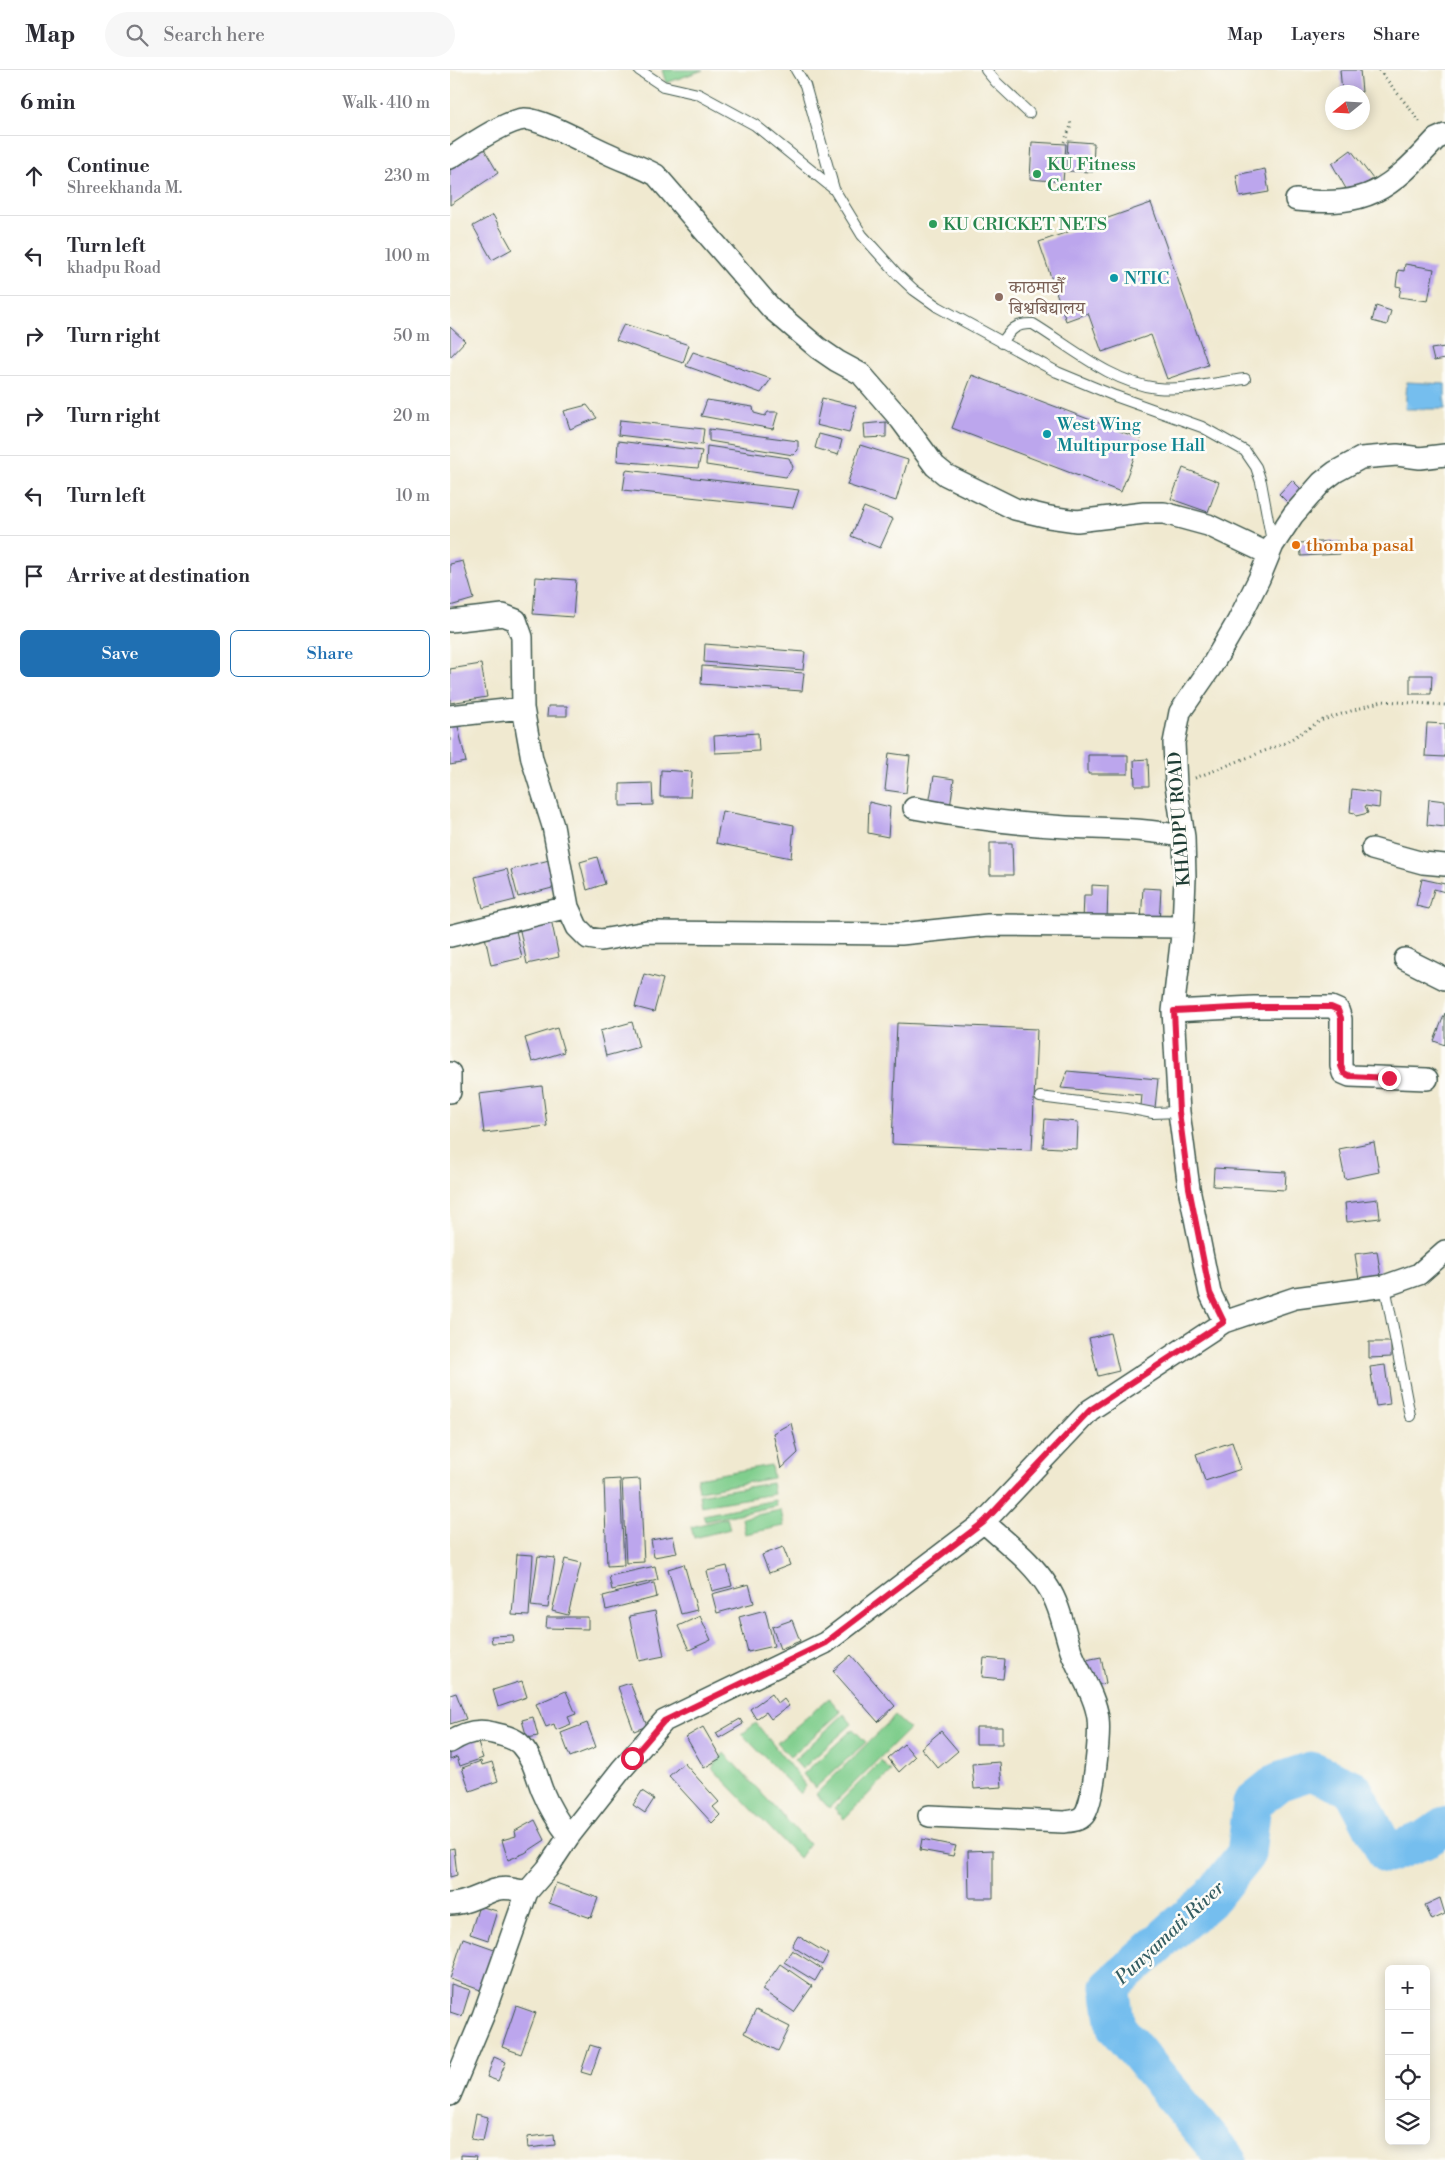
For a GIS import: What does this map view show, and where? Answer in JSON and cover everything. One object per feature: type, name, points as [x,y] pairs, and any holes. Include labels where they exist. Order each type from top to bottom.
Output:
[{"type":"street","points":[[450,158],[512,122],[526,119],[546,125],[631,162],[656,175],[771,308],[794,329],[837,361],[861,374],[901,420],[935,466],[946,475],[1015,509],[1048,517],[1077,521],[1144,513],[1164,513],[1208,525],[1271,550]]},
{"type":"street","points":[[1296,200],[1337,202],[1373,194],[1390,184],[1440,137]]},
{"type":"street","name":"KHADPU ROAD","points":[[1224,1322],[1210,1293],[1189,1188],[1179,1112],[1174,1011],[1183,927],[1184,837],[1176,785],[1174,743],[1180,712],[1211,667],[1238,621],[1271,550],[1294,515],[1322,482],[1361,458],[1397,454],[1420,458],[1445,455]]},
{"type":"street","points":[[450,621],[503,615],[516,620],[522,637],[523,708],[532,758],[553,826],[568,907],[577,927],[588,938],[601,940],[647,932],[901,934],[988,924],[1183,927]]},
{"type":"street","points":[[450,716],[523,708]]},
{"type":"street","points":[[914,808],[986,821],[1127,829],[1161,832],[1184,837]]},
{"type":"street","points":[[1372,849],[1423,863],[1445,866]]},
{"type":"street","points":[[450,936],[568,907]]},
{"type":"street","points":[[1405,959],[1445,979]]},
{"type":"street","points":[[1174,1011],[1254,1007],[1331,1007],[1338,1010],[1341,1018],[1341,1066],[1344,1073],[1350,1076],[1427,1079]]},
{"type":"street","points":[[450,1073],[450,1092]]},
{"type":"street","points":[[450,2095],[483,2016],[527,1892],[547,1869],[569,1836],[621,1770],[664,1721],[825,1643],[984,1522],[1090,1410],[1224,1322],[1295,1298],[1386,1286],[1419,1274],[1445,1251]]},
{"type":"street","points":[[929,1816],[1063,1822],[1077,1820],[1085,1814],[1091,1797],[1096,1761],[1098,1718],[1071,1652],[1053,1597],[1034,1567],[984,1522]]},
{"type":"street","points":[[450,1742],[462,1734],[485,1731],[504,1736],[520,1744],[534,1764],[542,1790],[555,1818],[569,1836]]},
{"type":"street","points":[[450,1904],[479,1898],[496,1890],[508,1888],[527,1892]]},
{"type":"lane","points":[[639,70],[663,86],[698,94],[756,125],[834,189]]},
{"type":"lane","points":[[796,70],[805,84],[834,189],[862,235],[877,253],[914,290],[938,307],[1002,343],[1057,372],[1115,396],[1202,427],[1245,451],[1256,467],[1261,482],[1271,550]]},
{"type":"lane","points":[[986,70],[1029,113]]},
{"type":"lane","points":[[1002,343],[1011,329],[1022,324],[1033,324],[1090,363],[1132,381],[1158,388],[1186,387],[1245,378]]},
{"type":"lane","points":[[1040,1097],[1153,1113],[1179,1112]]},
{"type":"lane","points":[[1386,1286],[1410,1416]]},
{"type":"path","points":[[1379,70],[1440,137]]},
{"type":"path","points":[[1064,142],[1072,126],[1070,119]]},
{"type":"path","points":[[1176,785],[1285,743],[1320,721],[1382,701],[1445,705]]},
{"type":"green space","points":[[662,70],[703,70],[666,83]]},
{"type":"green space","points":[[771,1465],[773,1478],[699,1491],[697,1478]]},
{"type":"green space","points":[[772,1483],[774,1494],[701,1506],[699,1495]]},
{"type":"green space","points":[[775,1500],[776,1506],[705,1521],[703,1515]]},
{"type":"green space","points":[[781,1510],[784,1526],[745,1534],[742,1518]]},
{"type":"green space","points":[[727,1518],[730,1529],[694,1538],[691,1527]]},
{"type":"green space","points":[[829,1698],[841,1712],[790,1757],[777,1743]]},
{"type":"green space","points":[[844,1714],[852,1724],[802,1769],[794,1760]]},
{"type":"green space","points":[[895,1716],[909,1729],[829,1808],[816,1794]]},
{"type":"green space","points":[[756,1723],[806,1786],[800,1794],[742,1734]]},
{"type":"green space","points":[[853,1729],[866,1742],[815,1788],[803,1774]]},
{"type":"green space","points":[[724,1753],[809,1844],[799,1858],[712,1768]]},
{"type":"green space","points":[[881,1761],[891,1771],[844,1819],[834,1808]]},
{"type":"water","points":[[1407,382],[1445,384],[1445,409],[1405,409]]},
{"type":"building","points":[[1340,70],[1360,70],[1361,85],[1341,85]]},
{"type":"building","points":[[1068,141],[1094,143],[1093,172],[1066,171]]},
{"type":"building","points":[[1032,142],[1066,144],[1063,182],[1030,179]]},
{"type":"building","points":[[483,147],[498,173],[450,205],[450,165]]},
{"type":"building","points":[[1351,150],[1373,179],[1349,194],[1332,164]]},
{"type":"building","points":[[1265,169],[1269,192],[1240,197],[1236,175]]},
{"type":"building","name":"NTIC","points":[[1151,203],[1208,365],[1167,379],[1151,335],[1102,352],[1088,313],[1066,321],[1039,242]]},
{"type":"building","points":[[493,215],[512,249],[492,260],[473,226]]},
{"type":"building","points":[[1405,264],[1434,269],[1428,301],[1399,297],[1401,287],[1396,286],[1398,270],[1404,271]]},
{"type":"building","points":[[1376,306],[1391,311],[1387,325],[1372,321]]},
{"type":"building","points":[[624,324],[689,345],[683,363],[616,340]]},
{"type":"building","points":[[450,327],[465,341],[450,357]]},
{"type":"building","points":[[1445,347],[1445,359],[1434,361],[1431,349]]},
{"type":"building","points":[[693,352],[771,379],[761,393],[686,366]]},
{"type":"building","name":"West Wing Multipurpose Hall","points":[[972,375],[1141,439],[1121,492],[952,428]]},
{"type":"building","points":[[822,398],[856,406],[849,433],[816,425]]},
{"type":"building","points":[[707,400],[753,407],[754,413],[765,416],[768,412],[778,412],[773,429],[701,416]]},
{"type":"building","points":[[587,405],[597,418],[570,429],[564,411]]},
{"type":"building","points":[[620,420],[704,429],[702,445],[618,435]]},
{"type":"building","points":[[886,422],[886,437],[865,438],[864,424]]},
{"type":"building","points":[[709,429],[798,441],[798,450],[793,455],[709,441]]},
{"type":"building","points":[[819,434],[842,440],[838,455],[815,448]]},
{"type":"building","points":[[618,441],[702,451],[698,468],[617,461]]},
{"type":"building","points":[[860,445],[908,460],[896,501],[847,485]]},
{"type":"building","points":[[707,446],[789,458],[793,467],[786,477],[706,465]]},
{"type":"building","points":[[1183,468],[1219,482],[1208,512],[1171,499]]},
{"type":"building","points":[[626,470],[799,490],[793,508],[623,490]]},
{"type":"building","points":[[1292,480],[1301,489],[1288,503],[1279,494]]},
{"type":"building","points":[[864,507],[893,519],[880,548],[851,536]]},
{"type":"building","points":[[1339,541],[1340,554],[1301,556],[1300,543]]},
{"type":"building","points":[[463,561],[474,599],[450,606],[450,564]]},
{"type":"building","points":[[536,577],[576,580],[573,617],[533,614]]},
{"type":"building","points":[[705,644],[805,652],[803,670],[704,662]]},
{"type":"building","points":[[481,664],[487,697],[450,703],[450,669]]},
{"type":"building","points":[[702,666],[804,673],[802,691],[701,684]]},
{"type":"building","points":[[1410,675],[1432,675],[1431,694],[1410,694]]},
{"type":"building","points":[[548,706],[567,706],[567,716],[547,716]]},
{"type":"building","points":[[457,722],[466,762],[450,765],[450,723]]},
{"type":"building","points":[[1427,723],[1445,724],[1445,757],[1425,756]]},
{"type":"building","points":[[758,733],[759,751],[715,753],[714,736]]},
{"type":"building","points":[[889,753],[910,756],[906,793],[885,790]]},
{"type":"building","points":[[1088,755],[1128,755],[1128,774],[1088,774]]},
{"type":"building","points":[[1148,759],[1149,786],[1135,786],[1134,760]]},
{"type":"building","points":[[661,770],[692,772],[690,797],[660,797]]},
{"type":"building","points":[[934,776],[954,779],[950,808],[929,804]]},
{"type":"building","points":[[652,783],[653,805],[620,806],[620,784]]},
{"type":"building","points":[[1352,789],[1380,793],[1379,808],[1365,806],[1368,813],[1356,816],[1355,813],[1350,812]]},
{"type":"building","points":[[1429,799],[1445,801],[1445,827],[1427,825]]},
{"type":"building","points":[[869,802],[890,807],[888,837],[868,833]]},
{"type":"building","points":[[722,811],[794,825],[791,858],[716,843]]},
{"type":"building","points":[[990,843],[1012,843],[1013,875],[990,875]]},
{"type":"building","points":[[597,857],[605,884],[587,890],[580,862]]},
{"type":"building","points":[[549,860],[556,887],[518,897],[511,870]]},
{"type":"building","points":[[507,869],[515,900],[483,908],[475,877]]},
{"type":"building","points":[[1422,879],[1445,884],[1445,892],[1434,889],[1429,909],[1416,906]]},
{"type":"building","points":[[1092,885],[1108,886],[1107,922],[1083,921],[1084,895],[1092,895]]},
{"type":"building","points":[[1143,888],[1161,889],[1159,923],[1141,922]]},
{"type":"building","points":[[551,919],[559,957],[527,964],[519,926]]},
{"type":"building","points":[[515,926],[522,958],[491,965],[484,932]]},
{"type":"building","points":[[644,974],[663,979],[654,1012],[635,1007]]},
{"type":"building","points":[[1445,1013],[1445,1045],[1434,1041]]},
{"type":"building","points":[[632,1022],[639,1047],[606,1056],[600,1031]]},
{"type":"building","points":[[897,1023],[1037,1029],[1032,1150],[892,1144]]},
{"type":"building","points":[[557,1028],[564,1052],[532,1062],[525,1038]]},
{"type":"building","points":[[1067,1071],[1158,1079],[1155,1108],[1141,1106],[1142,1095],[1061,1088]]},
{"type":"building","points":[[542,1086],[547,1126],[484,1133],[479,1094]]},
{"type":"building","points":[[1045,1119],[1078,1122],[1077,1149],[1043,1147]]},
{"type":"building","points":[[1374,1142],[1379,1172],[1345,1179],[1339,1149]]},
{"type":"building","points":[[1214,1168],[1286,1172],[1285,1190],[1213,1186]]},
{"type":"building","points":[[1378,1199],[1380,1218],[1347,1222],[1345,1203]]},
{"type":"building","points":[[1377,1251],[1382,1283],[1360,1286],[1355,1254]]},
{"type":"building","points":[[1110,1333],[1119,1371],[1098,1376],[1089,1338]]},
{"type":"building","points":[[1369,1342],[1391,1342],[1391,1357],[1369,1358]]},
{"type":"building","points":[[1385,1365],[1390,1404],[1376,1406],[1370,1367]]},
{"type":"building","points":[[791,1423],[798,1453],[781,1469],[773,1433]]},
{"type":"building","points":[[1232,1442],[1241,1469],[1205,1481],[1196,1454]]},
{"type":"building","points":[[620,1479],[624,1565],[607,1566],[604,1480]]},
{"type":"building","points":[[640,1479],[644,1562],[626,1563],[622,1480]]},
{"type":"building","points":[[673,1536],[677,1553],[654,1557],[651,1540]]},
{"type":"building","points":[[783,1547],[790,1565],[769,1573],[762,1555]]},
{"type":"building","points":[[517,1554],[533,1555],[529,1616],[512,1615]]},
{"type":"building","points":[[538,1556],[555,1558],[548,1608],[531,1606]]},
{"type":"building","points":[[565,1559],[581,1563],[568,1615],[552,1611]]},
{"type":"building","points":[[684,1564],[697,1610],[681,1614],[668,1569]]},
{"type":"building","points":[[655,1566],[658,1580],[612,1590],[609,1576]]},
{"type":"building","points":[[727,1566],[732,1586],[712,1591],[707,1571]]},
{"type":"building","points":[[654,1583],[657,1597],[606,1610],[603,1596]]},
{"type":"building","points":[[749,1584],[754,1603],[717,1613],[712,1594]]},
{"type":"building","points":[[765,1610],[774,1646],[748,1652],[739,1617]]},
{"type":"building","points":[[655,1611],[664,1656],[639,1661],[629,1616]]},
{"type":"building","points":[[700,1616],[711,1640],[689,1650],[678,1626]]},
{"type":"building","points":[[547,1617],[588,1617],[588,1629],[546,1628]]},
{"type":"building","points":[[792,1620],[800,1641],[780,1649],[772,1627]]},
{"type":"building","points":[[513,1635],[514,1642],[492,1643],[491,1636]]},
{"type":"building","points":[[851,1655],[895,1706],[878,1722],[833,1671]]},
{"type":"building","points":[[1101,1657],[1106,1683],[1091,1686],[1086,1660]]},
{"type":"building","points":[[984,1658],[1005,1660],[1003,1679],[982,1677]]},
{"type":"building","points":[[522,1681],[527,1697],[498,1707],[493,1690]]},
{"type":"building","points":[[630,1683],[647,1726],[634,1731],[618,1687]]},
{"type":"building","points":[[566,1691],[576,1714],[568,1717],[571,1724],[556,1730],[554,1724],[546,1727],[536,1704]]},
{"type":"building","points":[[456,1693],[466,1719],[450,1724],[450,1695]]},
{"type":"building","points":[[771,1694],[778,1704],[784,1699],[789,1706],[771,1719],[766,1712],[756,1719],[750,1709]]},
{"type":"building","points":[[533,1717],[538,1736],[527,1738],[522,1720]]},
{"type":"building","points":[[740,1719],[743,1724],[719,1738],[716,1733]]},
{"type":"building","points":[[587,1723],[596,1747],[570,1757],[561,1733]]},
{"type":"building","points":[[703,1727],[721,1758],[704,1768],[686,1737]]},
{"type":"building","points":[[976,1727],[1002,1727],[1002,1744],[976,1744]]},
{"type":"building","points":[[941,1731],[958,1751],[938,1768],[921,1748]]},
{"type":"building","points":[[476,1737],[483,1758],[460,1766],[457,1757],[450,1760],[450,1746]]},
{"type":"building","points":[[904,1744],[915,1757],[899,1772],[888,1758]]},
{"type":"building","points":[[481,1761],[482,1765],[492,1762],[498,1781],[470,1791],[462,1768]]},
{"type":"building","points":[[1000,1762],[1002,1787],[974,1789],[972,1764]]},
{"type":"building","points":[[684,1763],[719,1802],[713,1807],[720,1815],[712,1823],[669,1776]]},
{"type":"building","points":[[642,1791],[654,1799],[645,1813],[633,1805]]},
{"type":"building","points":[[535,1820],[545,1840],[525,1853],[508,1860],[502,1840],[516,1836],[515,1831]]},
{"type":"building","points":[[922,1839],[956,1846],[953,1856],[920,1850]]},
{"type":"building","points":[[454,1848],[457,1875],[450,1877],[450,1849]]},
{"type":"building","points":[[993,1850],[993,1898],[969,1898],[968,1851]]},
{"type":"building","points":[[556,1883],[598,1898],[591,1918],[549,1903]]},
{"type":"building","points":[[1440,1898],[1445,1914],[1432,1920],[1425,1905]]},
{"type":"building","points":[[479,1906],[497,1911],[488,1940],[470,1934]]},
{"type":"building","points":[[798,1936],[828,1954],[822,1965],[792,1946]]},
{"type":"building","points":[[463,1938],[497,1950],[483,1991],[450,1979]]},
{"type":"building","points":[[792,1950],[822,1969],[815,1981],[784,1962]]},
{"type":"building","points":[[780,1964],[812,1986],[794,2012],[762,1990]]},
{"type":"building","points":[[451,1984],[470,1990],[462,2016],[450,2012]]},
{"type":"building","points":[[516,2006],[536,2013],[521,2054],[502,2047]]},
{"type":"building","points":[[756,2010],[790,2027],[778,2051],[744,2033]]},
{"type":"building","points":[[590,2045],[600,2048],[591,2075],[581,2072]]},
{"type":"building","points":[[494,2057],[506,2062],[498,2081],[487,2077]]},
{"type":"building","points":[[476,2114],[488,2117],[483,2141],[471,2139]]},
{"type":"building","points":[[554,2134],[555,2145],[528,2148],[527,2137]]},
{"type":"building","points":[[461,2155],[477,2156],[476,2160],[461,2160]]},
{"type":"waterway","name":"Punyamati River","points":[[1227,2160],[1116,2027],[1110,1987],[1211,1898],[1246,1854],[1252,1803],[1278,1782],[1311,1771],[1353,1789],[1387,1854],[1424,1840],[1445,1826]]},
{"type":"place","name":"KU Fitness Center","points":[[1037,174]]},
{"type":"place","name":"KU CRICKET NETS","points":[[933,224]]},
{"type":"place","name":"NTIC","points":[[1114,278]]},
{"type":"place","name":"काठमाडौँ बिश्वबिद्यालय","points":[[999,297]]},
{"type":"place","name":"West Wing Multipurpose Hall","points":[[1047,434]]},
{"type":"place","name":"thomba pasal","points":[[1296,545]]},
{"type":"route","points":[[632,1758],[664,1721],[825,1643],[984,1522],[1090,1410],[1224,1322],[1210,1293],[1189,1188],[1179,1112],[1174,1011],[1254,1007],[1331,1007],[1338,1010],[1341,1018],[1341,1066],[1344,1073],[1350,1076],[1389,1078]]}]
